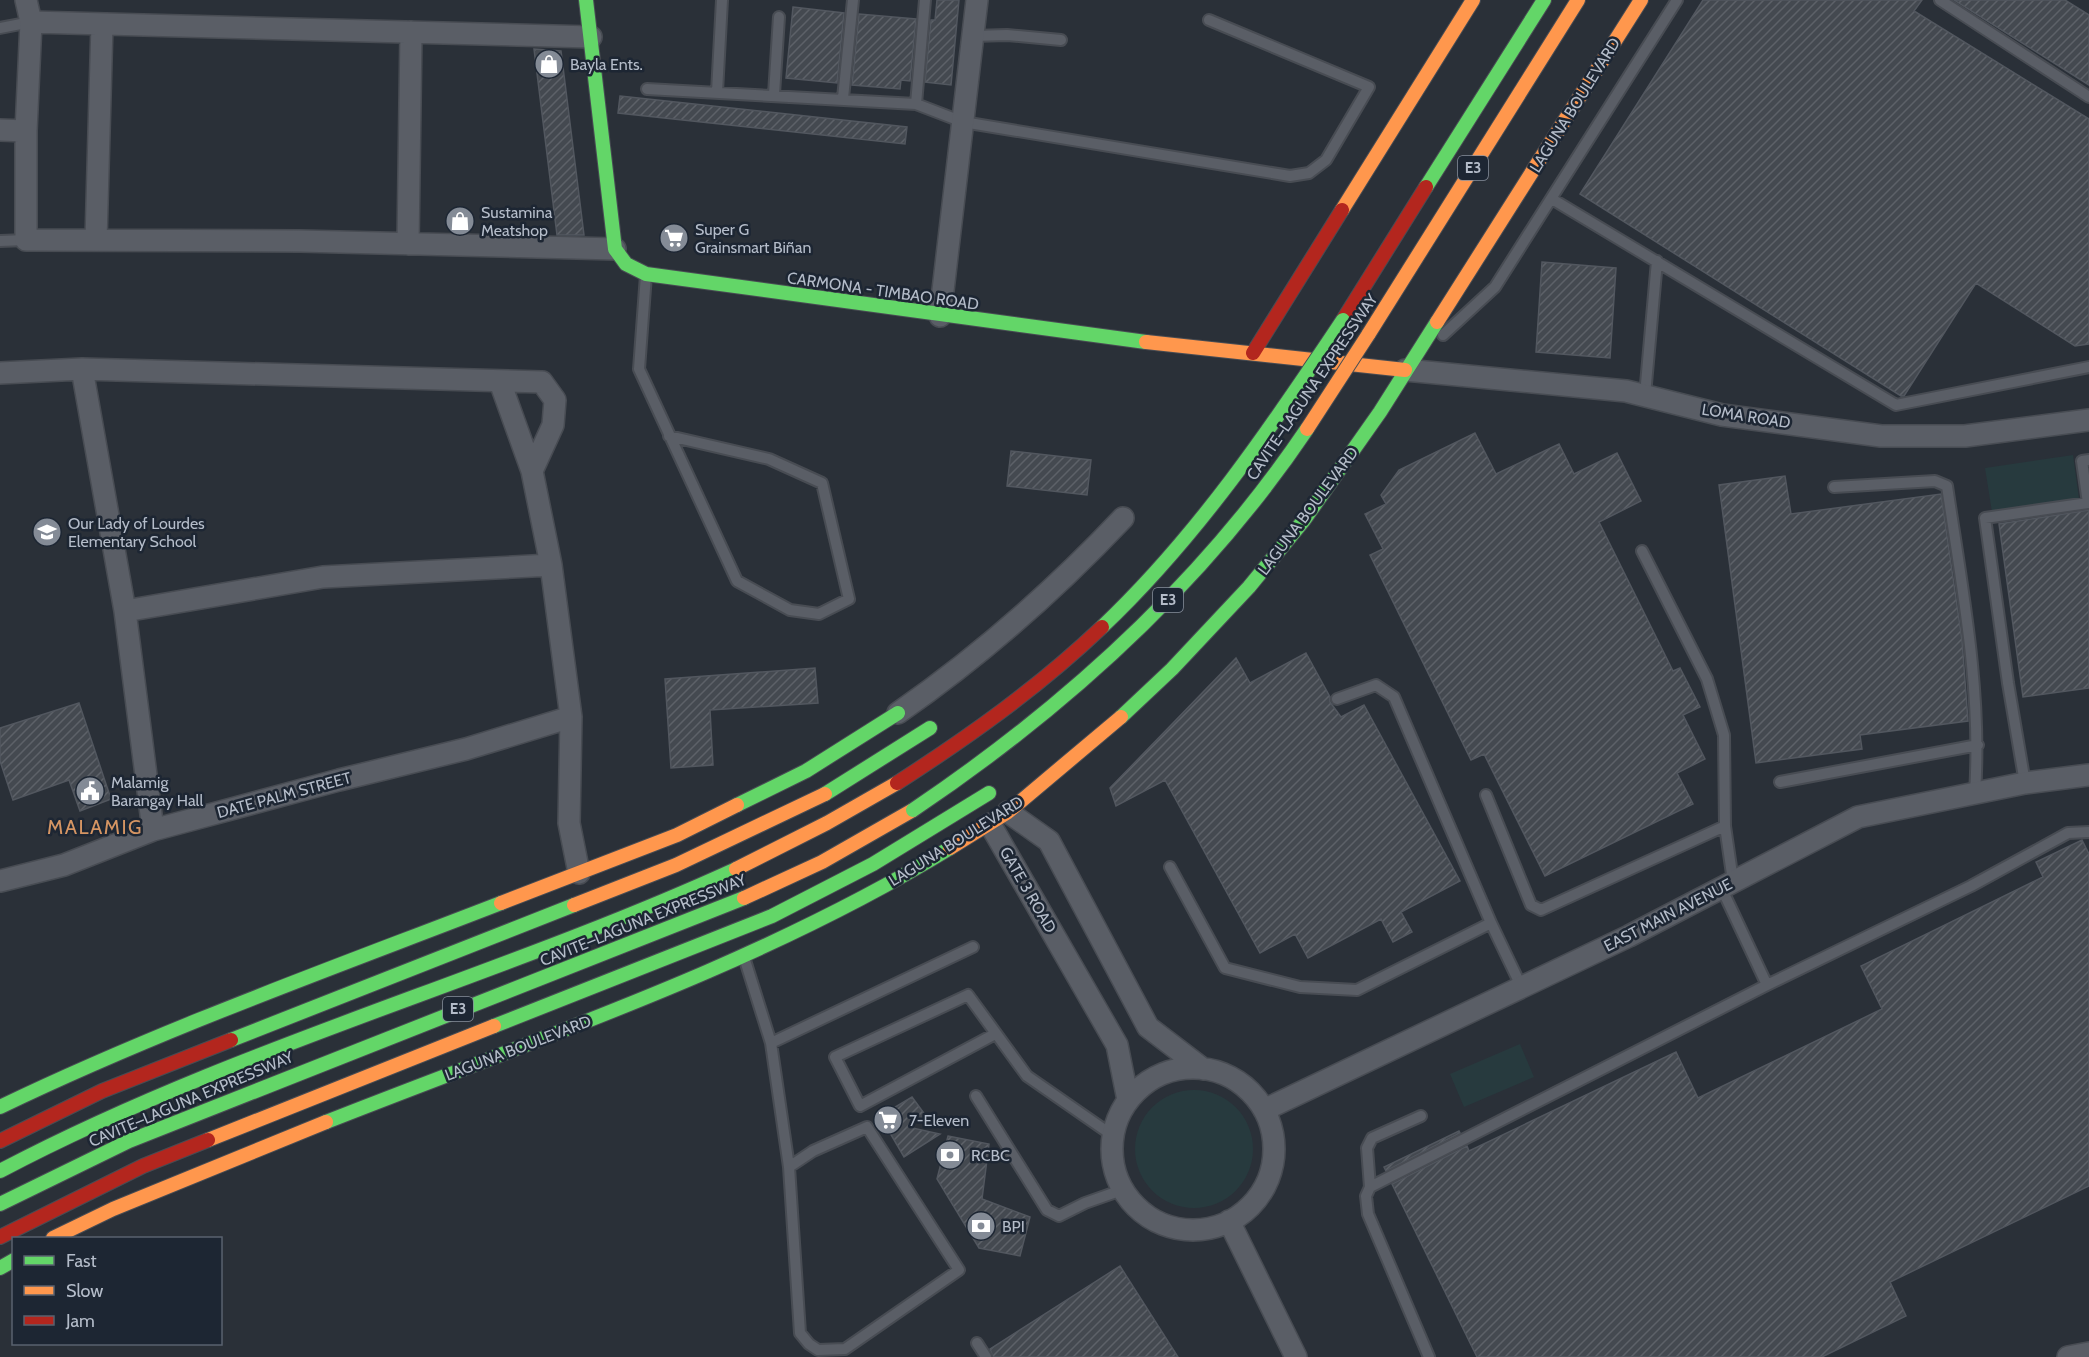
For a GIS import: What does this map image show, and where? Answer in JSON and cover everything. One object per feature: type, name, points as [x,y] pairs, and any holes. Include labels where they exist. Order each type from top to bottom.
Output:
[{"type":"main road","points":[[586,0],[615,249]]},
{"type":"main road","points":[[1253,353],[1473,0]]},
{"type":"main road","name":"CAVITE–LAGUNA EXPRESSWAY","points":[[0,1171],[117,1114],[221,1071],[704,884],[806,836],[897,783],[988,723],[1028,692],[1118,611],[1176,550],[1223,493],[1289,402],[1343,320],[1544,0]]},
{"type":"main road","name":"CAVITE–LAGUNA EXPRESSWAY","points":[[0,1204],[129,1141],[246,1092],[721,909],[822,862],[913,810],[1020,736],[1098,670],[1141,628],[1200,565],[1260,494],[1318,413],[1578,0]]},
{"type":"main road","name":"LAGUNA BOULEVARD","points":[[57,1237],[113,1209],[246,1153],[744,957],[870,895],[999,818],[1134,706],[1218,622],[1281,549],[1331,484],[1641,0]]},
{"type":"main road","name":"CARMONA - TIMBAO ROAD","points":[[615,249],[626,264],[646,274],[940,316],[1151,343],[1405,370]]},
{"type":"main road","points":[[0,1107],[62,1077],[187,1025],[677,835],[756,798],[859,740],[898,712]]},
{"type":"main road","name":"GATE 3 ROAD","points":[[898,712],[930,728],[989,793],[999,818]]},
{"type":"main road","name":"GATE 3 ROAD","points":[[898,712],[911,741],[971,805],[999,818]]},
{"type":"main road","points":[[0,1142],[102,1090],[686,861],[823,795],[930,728]]},
{"type":"main road","points":[[0,1237],[143,1166],[772,916],[838,884],[989,793]]},
{"type":"street","points":[[26,0],[31,22],[26,131],[26,240],[408,244],[615,249]]},
{"type":"street","points":[[940,316],[977,0]]},
{"type":"street","points":[[31,22],[591,37]]},
{"type":"street","points":[[96,240],[102,24]]},
{"type":"street","points":[[408,244],[411,32]]},
{"type":"street","points":[[0,130],[26,131]]},
{"type":"street","points":[[82,369],[125,611],[153,830]]},
{"type":"street","points":[[0,373],[82,369],[542,382],[555,400],[553,425],[532,471]]},
{"type":"street","name":"LOMA ROAD","points":[[1405,370],[1626,391],[1722,415],[1881,436],[1965,436],[2089,420]]},
{"type":"street","points":[[500,381],[532,471],[551,565],[571,717],[569,823],[579,873]]},
{"type":"street","points":[[898,712],[945,680],[1020,618],[1075,569],[1123,518]]},
{"type":"street","points":[[125,611],[323,577],[551,565]]},
{"type":"street","name":"DATE PALM STREET","points":[[0,881],[64,866],[153,830],[339,780],[466,750],[571,717]]},
{"type":"street","name":"EAST MAIN AVENUE","points":[[1264,1110],[1522,988],[1858,817],[2025,783],[2089,775]]},
{"type":"street","name":"GATE 3 ROAD","points":[[999,818],[1048,842],[1148,1027],[1203,1069]]},
{"type":"street","name":"GATE 3 ROAD","points":[[999,818],[1117,1045],[1128,1100]]},
{"type":"street","points":[[1203,1069],[1221,1073],[1238,1082],[1253,1095],[1270,1123],[1274,1149],[1269,1176],[1256,1199],[1229,1221],[1216,1227],[1195,1230],[1174,1228],[1153,1220],[1136,1207],[1122,1190],[1112,1164],[1112,1135],[1120,1111],[1145,1083],[1167,1072],[1203,1069]]},
{"type":"street","points":[[1229,1221],[1296,1357]]},
{"type":"street","points":[[2068,1357],[2089,1353]]},
{"type":"lane","points":[[717,92],[722,0]]},
{"type":"lane","points":[[843,98],[853,0]]},
{"type":"lane","points":[[916,104],[925,0]]},
{"type":"lane","points":[[1405,370],[1495,287],[1677,0]]},
{"type":"lane","points":[[1940,0],[2089,97]]},
{"type":"lane","points":[[774,94],[779,17]]},
{"type":"lane","points":[[647,89],[774,94],[916,104],[963,122],[1290,176],[1310,173],[1326,160],[1370,87],[1209,20]]},
{"type":"lane","points":[[0,28],[31,22]]},
{"type":"lane","points":[[973,36],[1007,35],[1061,40]]},
{"type":"lane","points":[[1552,198],[1896,405],[2089,367]]},
{"type":"lane","points":[[0,241],[26,240]]},
{"type":"lane","points":[[1645,395],[1657,261]]},
{"type":"lane","points":[[646,274],[639,369],[669,436],[737,581],[790,610],[819,614],[849,599],[822,483],[769,459],[669,436]]},
{"type":"lane","points":[[2025,783],[2008,683],[1985,518],[2088,503],[2082,461],[2089,460]]},
{"type":"lane","points":[[1834,487],[1935,481],[1947,486],[1972,650],[1978,745],[1975,793]]},
{"type":"lane","points":[[1642,551],[1707,679],[1724,735],[1727,884],[1767,985]]},
{"type":"lane","points":[[1337,699],[1376,685],[1394,697],[1491,923],[1522,988]]},
{"type":"lane","points":[[1779,782],[1978,745]]},
{"type":"lane","points":[[1486,795],[1531,905],[1541,910],[1725,826]]},
{"type":"lane","points":[[1370,1187],[1767,985],[1971,886],[2068,833],[2089,832]]},
{"type":"lane","points":[[1170,867],[1225,968],[1300,987],[1357,990],[1491,923]]},
{"type":"lane","points":[[771,1043],[973,947]]},
{"type":"lane","points":[[744,957],[771,1043],[789,1167],[800,1333],[818,1350],[829,1351],[852,1345],[958,1270],[867,1128],[813,1151],[789,1167]]},
{"type":"lane","points":[[995,1034],[860,1106],[835,1057],[968,995],[1027,1076],[1112,1135]]},
{"type":"lane","points":[[976,1096],[1047,1210],[1059,1216],[1085,1203],[1122,1190]]},
{"type":"lane","points":[[1421,1116],[1372,1138],[1367,1148],[1370,1187],[1366,1196],[1368,1214],[1429,1357]]},
{"type":"lane","points":[[977,1343],[986,1357]]},
{"type":"green space","points":[[2073,455],[2079,499],[1992,512],[1985,468]]},
{"type":"green space","points":[[1520,1044],[1534,1077],[1464,1107],[1450,1074]]},
{"type":"green space","points":[[1194,1090],[1217,1094],[1236,1107],[1249,1126],[1253,1149],[1249,1172],[1236,1191],[1217,1204],[1194,1208],[1171,1204],[1152,1191],[1139,1172],[1135,1149],[1139,1126],[1152,1107],[1171,1094]]},
{"type":"building","points":[[937,0],[959,0],[951,85],[925,82],[931,20],[935,20]]},
{"type":"building","points":[[1703,0],[1922,0],[1914,11],[2089,119],[2089,344],[2075,346],[1976,283],[1904,396],[1901,396],[1580,194]]},
{"type":"building","points":[[1954,0],[2065,0],[2089,15],[2089,85]]},
{"type":"building","points":[[793,7],[844,13],[837,83],[786,78]]},
{"type":"building","points":[[859,14],[916,19],[910,81],[901,80],[900,89],[852,85]]},
{"type":"building","points":[[534,49],[561,51],[584,235],[557,235]]},
{"type":"building","points":[[620,96],[907,127],[905,144],[618,113]]},
{"type":"building","points":[[1542,262],[1616,268],[1610,358],[1536,352]]},
{"type":"building","points":[[1475,433],[1496,474],[1559,444],[1574,474],[1617,453],[1641,501],[1599,522],[1673,671],[1680,668],[1700,707],[1683,715],[1705,759],[1677,773],[1693,804],[1545,876],[1484,754],[1471,760],[1370,555],[1383,549],[1365,514],[1386,504],[1381,495],[1399,470]]},
{"type":"building","points":[[1011,451],[1091,460],[1087,495],[1007,486]]},
{"type":"building","points":[[1785,476],[1791,514],[1941,494],[1962,640],[1968,721],[1860,735],[1862,749],[1756,763],[1719,485]]},
{"type":"building","points":[[2089,510],[2089,688],[2023,697],[1999,524]]},
{"type":"building","points":[[1306,653],[1330,697],[1330,702],[1341,717],[1364,705],[1460,881],[1401,912],[1412,932],[1393,942],[1381,919],[1308,958],[1295,934],[1260,953],[1165,780],[1116,806],[1110,788],[1236,658],[1250,683]]},
{"type":"building","points":[[815,668],[818,703],[710,710],[713,765],[671,768],[665,679]]},
{"type":"building","points":[[79,703],[111,799],[80,811],[69,780],[13,800],[0,761],[0,728]]},
{"type":"building","points":[[2082,840],[2089,854],[2089,1186],[1890,1282],[1906,1316],[1822,1357],[1477,1357],[1392,1184],[1467,1146],[1469,1151],[1676,1052],[1698,1098],[1882,1009],[1861,966],[2043,877],[2036,862]]},
{"type":"building","points":[[912,1097],[926,1116],[908,1127],[940,1134],[904,1157],[880,1116]]},
{"type":"building","points":[[1459,1131],[1460,1133],[1386,1171],[1384,1167]]},
{"type":"building","points":[[948,1136],[989,1144],[982,1199],[1030,1217],[1020,1256],[979,1248],[937,1179]]},
{"type":"building","points":[[1120,1266],[1178,1357],[993,1357],[990,1349]]},
{"type":"traffic: fast","points":[[586,0],[615,249],[626,264],[646,274],[1146,342]]},
{"type":"traffic: fast","points":[[1426,187],[1544,0]]},
{"type":"traffic: fast","points":[[1102,627],[1137,592],[1201,519],[1260,441],[1343,320]]},
{"type":"traffic: fast","points":[[1121,717],[1172,669],[1249,587],[1304,520],[1380,412],[1437,322]]},
{"type":"traffic: fast","points":[[913,810],[1024,729],[1128,639],[1223,539],[1307,429]]},
{"type":"traffic: fast","points":[[737,805],[806,771],[898,713]]},
{"type":"traffic: fast","points":[[825,794],[930,728]]},
{"type":"traffic: fast","points":[[494,1026],[772,916],[873,864],[989,793]]},
{"type":"traffic: fast","points":[[326,1122],[565,1030],[723,965],[801,929],[950,848]]},
{"type":"traffic: fast","points":[[0,1171],[89,1127],[180,1087],[552,945],[736,869]]},
{"type":"traffic: fast","points":[[0,1204],[129,1141],[744,898]]},
{"type":"traffic: fast","points":[[0,1107],[185,1025],[501,903]]},
{"type":"traffic: fast","points":[[231,1040],[574,905]]},
{"type":"traffic: fast","points":[[0,1268],[12,1261]]},
{"type":"traffic: slow","points":[[1342,210],[1473,0]]},
{"type":"traffic: slow","points":[[1368,335],[1578,0]]},
{"type":"traffic: slow","points":[[1437,322],[1641,0]]},
{"type":"traffic: slow","points":[[1307,429],[1368,335]]},
{"type":"traffic: slow","points":[[1146,342],[1405,370]]},
{"type":"traffic: slow","points":[[950,848],[1008,812],[1121,717]]},
{"type":"traffic: slow","points":[[736,869],[827,823],[897,783]]},
{"type":"traffic: slow","points":[[574,905],[676,865],[825,794]]},
{"type":"traffic: slow","points":[[501,903],[677,835],[737,805]]},
{"type":"traffic: slow","points":[[744,898],[822,862],[913,810]]},
{"type":"traffic: slow","points":[[208,1140],[494,1026]]},
{"type":"traffic: slow","points":[[55,1237],[113,1209],[326,1122]]},
{"type":"traffic: jam","points":[[1343,320],[1426,187]]},
{"type":"traffic: jam","points":[[1253,353],[1342,210]]},
{"type":"traffic: jam","points":[[897,783],[1003,710],[1054,670],[1102,627]]},
{"type":"traffic: jam","points":[[0,1141],[102,1091],[231,1040]]},
{"type":"traffic: jam","points":[[0,1237],[143,1166],[208,1140]]},
{"type":"place","name":"Bayla Ents.","points":[[549,64]]},
{"type":"place","name":"Sustamina Meatshop","points":[[460,221]]},
{"type":"place","name":"Super G Grainsmart Biñan","points":[[674,238]]},
{"type":"place","name":"Our Lady of Lourdes Elementary School","points":[[47,532]]},
{"type":"place","name":"Malamig Barangay Hall","points":[[90,791]]},
{"type":"place","name":"7-Eleven","points":[[888,1120]]},
{"type":"place","name":"RCBC","points":[[950,1155]]},
{"type":"place","name":"BPI","points":[[981,1226]]},
{"type":"district","name":"MALAMIG","points":[[95,827]]}]
